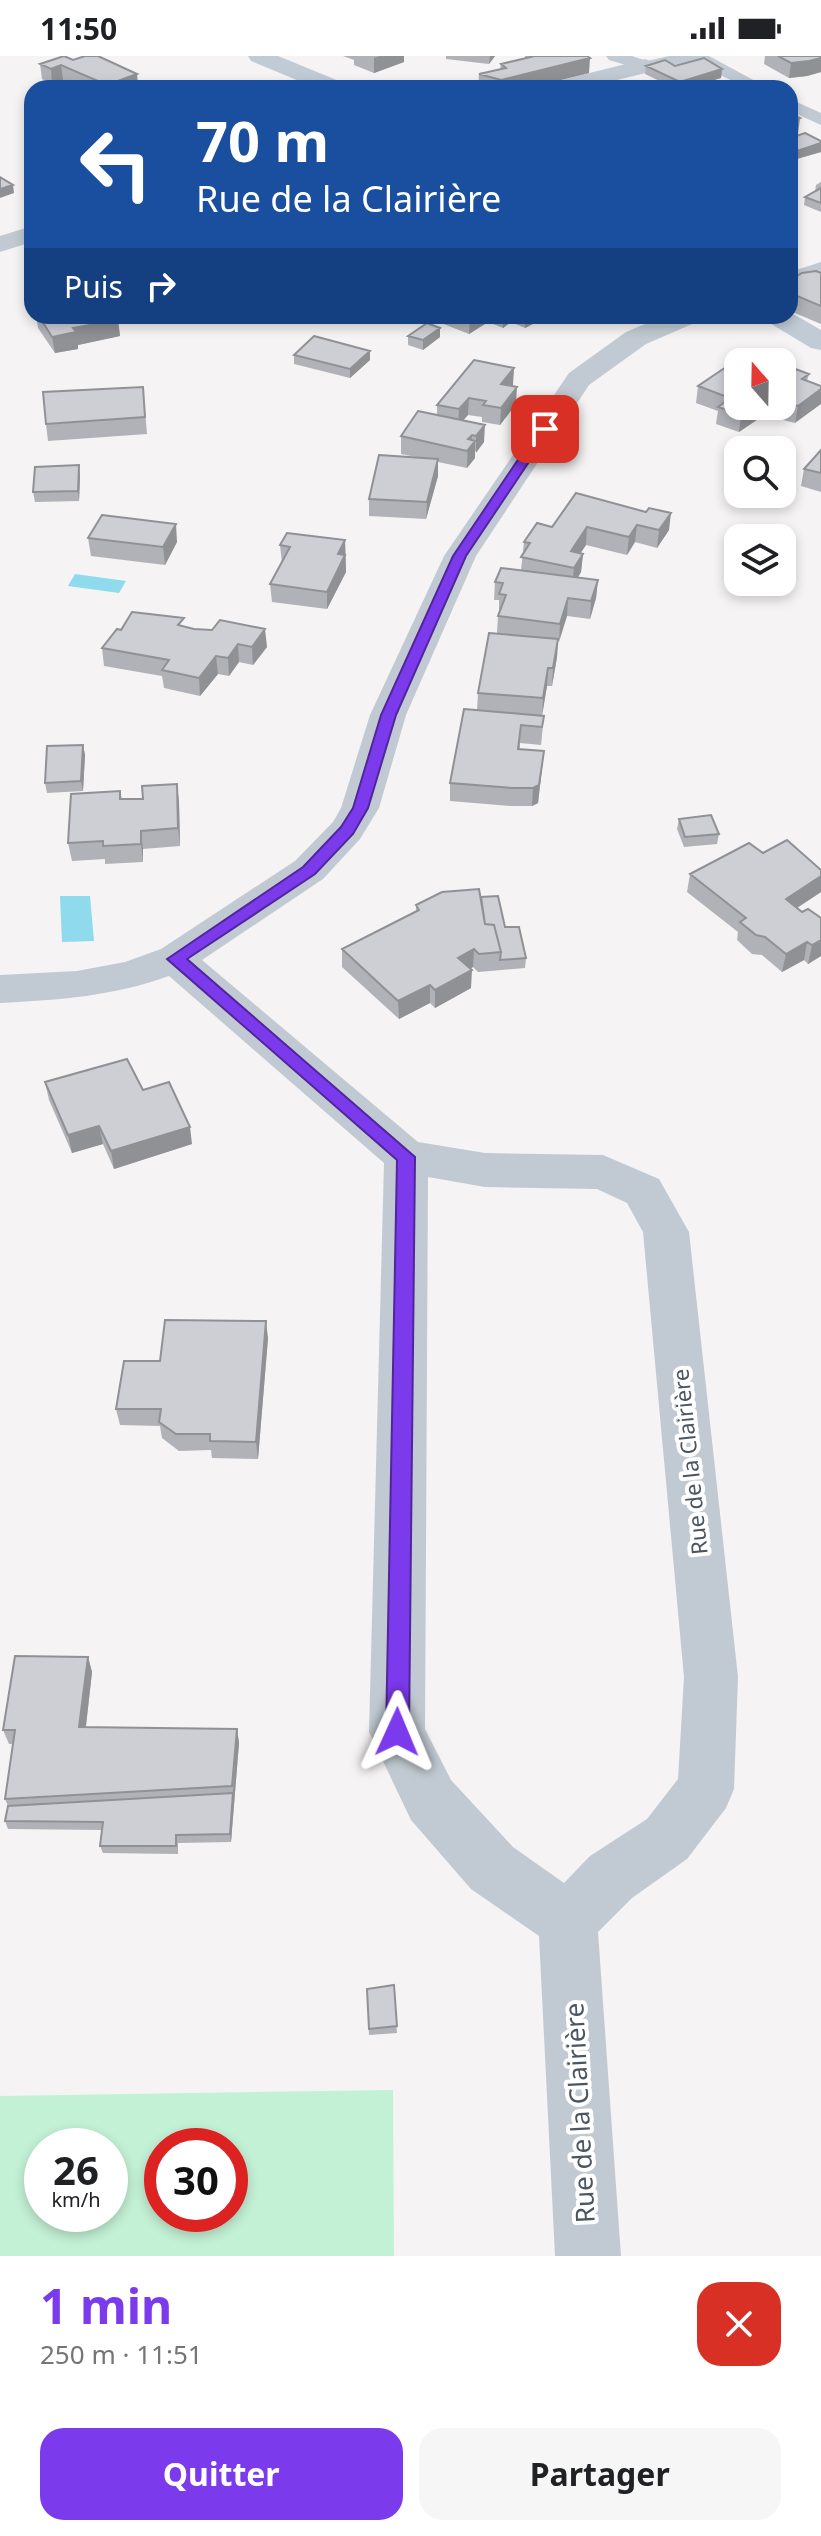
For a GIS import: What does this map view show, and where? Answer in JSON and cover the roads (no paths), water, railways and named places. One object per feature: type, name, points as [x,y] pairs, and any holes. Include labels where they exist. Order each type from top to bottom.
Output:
[{"type":"street","points":[[259,56],[317,80]]},
{"type":"street","points":[[589,80],[646,66]]},
{"type":"street","points":[[0,244],[24,236]]},
{"type":"street","points":[[0,989],[77,985],[131,975],[175,959],[309,870],[347,830],[360,808],[388,715],[460,556],[579,379],[636,338],[668,324]]},
{"type":"street","points":[[791,324],[821,342]]},
{"type":"street","points":[[175,959],[406,1157],[397,1732],[431,1800],[492,1868],[568,1921]]},
{"type":"street","name":"Rue de la Clairière","points":[[406,1157],[485,1170],[603,1172],[643,1191],[666,1232],[711,1677],[706,1789],[667,1839],[611,1877],[568,1921],[588,2256]]},
{"type":"lane","points":[[615,56],[646,66],[695,56],[743,80]]},
{"type":"lane","points":[[798,108],[821,120]]},
{"type":"lane","points":[[798,276],[821,268]]},
{"type":"water","points":[[75,574],[126,581],[119,593],[68,586]]},
{"type":"water","points":[[60,896],[90,896],[94,941],[62,942]]}]
